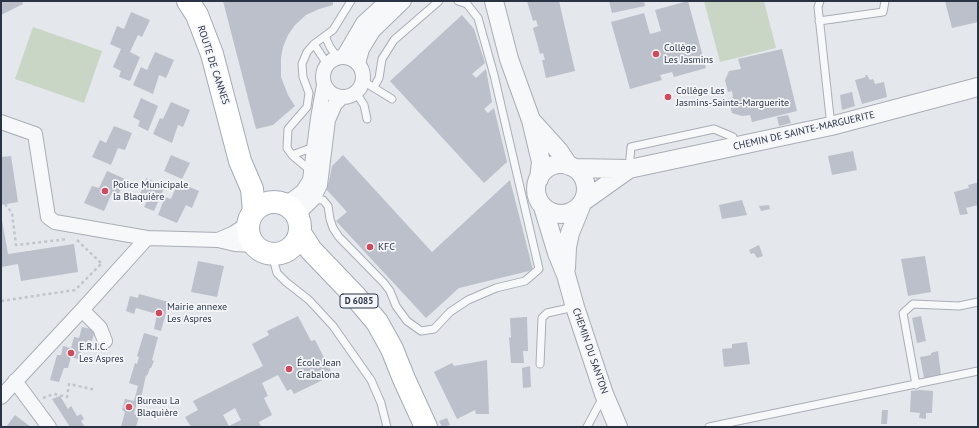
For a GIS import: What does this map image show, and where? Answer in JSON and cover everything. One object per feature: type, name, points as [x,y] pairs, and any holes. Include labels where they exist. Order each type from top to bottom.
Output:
[{"type":"main road","name":"ROUTE DE CANNES","points":[[188,1],[197,15],[212,54],[240,161],[252,189],[249,232],[282,229]]},
{"type":"main road","name":"ROUTE DE CANNES","points":[[233,131],[262,186],[269,196],[282,229],[311,250],[355,296],[377,322],[392,349],[426,427]]},
{"type":"main road","points":[[251,217],[260,206],[266,203],[282,229]]},
{"type":"street","points":[[282,229],[310,180],[324,85],[322,74],[336,59],[363,23],[387,1]]},
{"type":"street","points":[[358,64],[362,49],[373,30],[404,1]]},
{"type":"street","points":[[493,5],[509,59],[531,120],[540,162],[537,186],[539,200],[543,207],[550,211],[557,214],[564,214],[572,212],[582,203],[586,194],[584,179],[580,172],[571,167],[555,165],[543,173],[539,179]]},
{"type":"street","points":[[324,85],[331,94],[341,98],[347,98],[364,87],[362,70],[354,60],[336,59]]},
{"type":"street","name":"CHEMIN DE SAINTE-MARGUERITE","points":[[571,167],[629,169],[831,126],[978,87]]},
{"type":"street","points":[[1,122],[35,134],[48,217],[55,222],[147,238],[218,240],[235,244],[282,229],[313,199],[320,185],[328,120],[335,104],[341,98]]},
{"type":"street","points":[[531,120],[559,151],[571,167]]},
{"type":"street","name":"CHEMIN DE SAINTE-MARGUERITE","points":[[582,203],[629,169]]},
{"type":"street","name":"CHEMIN DU SANTON","points":[[566,275],[567,247],[570,232],[582,203]]},
{"type":"street","name":"CHEMIN DU SANTON","points":[[543,207],[604,394],[618,427]]},
{"type":"street","points":[[218,240],[234,233],[251,217]]},
{"type":"street","points":[[1,397],[147,238]]},
{"type":"street","points":[[82,310],[100,328],[105,342]]},
{"type":"street","points":[[15,381],[49,427]]},
{"type":"lane","points":[[311,171],[292,155],[288,148],[288,129],[307,107],[309,93],[303,77],[302,64],[307,52],[314,44],[334,30],[351,1]]},
{"type":"lane","points":[[364,87],[379,78],[382,59],[394,40],[439,1]]},
{"type":"lane","points":[[313,199],[322,200],[328,206],[333,228],[384,283],[390,291],[396,306],[407,322],[421,331],[434,329],[450,312],[468,300],[496,288],[525,281],[539,269],[494,76],[478,18],[467,4],[458,1]]},
{"type":"lane","points":[[820,1],[818,7],[831,126]]},
{"type":"lane","points":[[820,21],[883,12],[885,1]]},
{"type":"lane","points":[[325,36],[336,59]]},
{"type":"lane","points":[[314,44],[336,59]]},
{"type":"lane","points":[[364,87],[392,99]]},
{"type":"lane","points":[[364,87],[364,105],[367,119]]},
{"type":"lane","points":[[292,155],[314,147]]},
{"type":"lane","points":[[282,229],[274,262],[277,273],[309,300],[334,326],[372,380],[381,403],[387,427]]},
{"type":"lane","points":[[916,385],[903,313],[913,304],[959,306],[978,302]]},
{"type":"lane","points":[[540,364],[542,318],[547,313],[575,307]]},
{"type":"lane","points":[[709,427],[978,371]]},
{"type":"lane","points":[[586,427],[604,394]]},
{"type":"path","points":[[5,204],[12,213],[16,245],[75,238],[114,274]]},
{"type":"path","points":[[1,301],[75,290],[101,263]]},
{"type":"path","points":[[31,402],[54,394],[67,397],[69,384],[96,390]]},
{"type":"green space","points":[[704,1],[764,1],[776,48],[720,62]]},
{"type":"green space","points":[[33,27],[102,51],[84,103],[15,79]]},
{"type":"building","points":[[1,1],[22,1],[23,4],[1,15]]},
{"type":"building","points":[[223,1],[333,1],[333,5],[306,15],[295,25],[288,35],[283,47],[281,58],[281,77],[288,95],[295,106],[273,125],[256,129]]},
{"type":"building","points":[[527,1],[559,1],[575,71],[546,78],[542,60],[545,60],[543,53],[540,54],[533,28],[538,26],[536,20],[533,21]]},
{"type":"building","points":[[609,1],[644,1],[645,6],[612,13]]},
{"type":"building","points":[[688,1],[706,68],[674,77],[672,72],[660,75],[662,80],[630,89],[611,22],[644,13],[650,34],[661,31],[655,10]]},
{"type":"building","points":[[945,1],[978,1],[978,22],[952,28]]},
{"type":"building","points":[[131,12],[150,20],[142,37],[138,35],[130,52],[140,57],[130,81],[119,77],[121,71],[113,67],[121,49],[110,44],[117,26],[124,29]]},
{"type":"building","points":[[462,15],[474,29],[485,63],[472,74],[476,78],[486,69],[492,102],[484,109],[488,113],[494,108],[507,162],[484,183],[390,81]]},
{"type":"building","points":[[782,49],[797,111],[752,122],[750,115],[742,116],[732,113],[728,99],[733,97],[732,91],[728,92],[725,80],[729,71],[741,69],[738,59]]},
{"type":"building","points":[[155,52],[174,60],[166,78],[159,75],[153,94],[133,85],[141,67],[147,70]]},
{"type":"building","points":[[865,75],[867,75],[870,80],[873,79],[875,84],[884,82],[887,97],[862,104],[855,80],[866,77]]},
{"type":"building","points":[[852,92],[855,106],[842,110],[840,95]]},
{"type":"building","points":[[141,98],[158,106],[148,131],[138,126],[140,121],[133,117]]},
{"type":"building","points":[[171,102],[190,110],[183,127],[178,125],[172,143],[153,134],[160,118],[163,119]]},
{"type":"building","points":[[788,115],[791,123],[779,126],[777,117]]},
{"type":"building","points":[[114,126],[132,133],[125,150],[118,148],[111,165],[92,157],[100,140],[106,143]]},
{"type":"building","points":[[853,151],[857,170],[832,175],[828,156]]},
{"type":"building","points":[[171,155],[190,163],[182,179],[164,171]]},
{"type":"building","points":[[343,155],[432,252],[510,180],[533,270],[459,288],[426,318],[336,221],[347,212],[326,189],[332,166]]},
{"type":"building","points":[[11,156],[18,202],[1,205],[1,157]]},
{"type":"building","name":"Police Municipale la Blaquière","points":[[107,171],[125,179],[118,196],[112,193],[104,211],[84,203],[92,186],[99,188]]},
{"type":"building","points":[[146,178],[165,186],[154,211],[144,207],[147,201],[139,197]]},
{"type":"building","points":[[178,182],[199,191],[192,208],[186,205],[177,223],[158,215],[165,197],[171,199]]},
{"type":"building","points":[[978,183],[978,205],[966,208],[968,214],[960,215],[954,192],[969,188],[968,185]]},
{"type":"building","points":[[742,200],[747,215],[722,219],[719,205]]},
{"type":"building","points":[[769,205],[770,209],[761,211],[759,206]]},
{"type":"building","points":[[1,215],[8,254],[74,244],[78,272],[21,281],[18,264],[1,267]]},
{"type":"building","points":[[759,245],[763,256],[757,258],[754,253],[751,254],[749,250]]},
{"type":"building","points":[[925,256],[931,292],[908,296],[901,259]]},
{"type":"building","points":[[198,261],[224,266],[217,297],[191,292]]},
{"type":"building","name":"Mairie annexe Les Aspres","points":[[139,294],[169,302],[161,331],[154,329],[157,314],[136,308],[134,314],[126,311],[130,296],[138,298]]},
{"type":"building","name":"École Jean Crabalona","points":[[298,316],[311,341],[315,340],[333,375],[294,394],[291,389],[287,391],[278,375],[262,383],[268,396],[264,398],[272,415],[259,422],[261,427],[191,427],[185,417],[198,410],[193,401],[263,366],[252,344],[269,335],[267,331]],"holes":[[[235,408],[241,420],[229,426],[223,415]]]},
{"type":"building","points":[[921,316],[926,341],[917,343],[912,318]]},
{"type":"building","points":[[527,317],[528,351],[523,351],[524,363],[511,363],[509,337],[511,338],[510,318]]},
{"type":"building","name":"E.R.I.C. Les Aspres","points":[[82,327],[95,330],[92,341],[88,340],[84,351],[81,351],[78,359],[71,357],[68,368],[64,368],[59,382],[50,380],[57,355],[61,355],[63,346],[71,348],[74,337],[79,338]]},
{"type":"building","points":[[144,333],[158,337],[152,360],[154,361],[147,376],[146,375],[140,403],[137,402],[134,414],[139,416],[136,427],[121,427],[125,412],[122,410],[125,399],[134,401],[138,386],[129,383],[135,363],[137,364],[139,357],[137,356]]},
{"type":"building","points":[[747,342],[750,364],[724,367],[722,349],[732,348],[732,344]]},
{"type":"building","points":[[938,351],[941,375],[924,378],[920,357],[931,355],[931,353]]},
{"type":"building","points":[[487,360],[489,414],[476,414],[475,410],[457,419],[434,372],[452,363],[454,366]]},
{"type":"building","points":[[530,366],[531,387],[523,388],[522,368]]},
{"type":"building","points":[[911,391],[933,391],[932,413],[926,413],[926,419],[919,418],[920,413],[910,412]]},
{"type":"building","points":[[60,396],[68,409],[71,406],[77,416],[81,414],[84,419],[81,421],[85,427],[70,427],[52,399]]},
{"type":"building","points":[[882,410],[888,410],[887,424],[881,424]]},
{"type":"building","points":[[15,415],[31,427],[6,427]]},
{"type":"building","points":[[447,418],[450,425],[442,427],[439,421]]},
{"type":"place","name":"Collège Les Jasmins","points":[[656,54]]},
{"type":"place","name":"Collège Les Jasmins-Sainte-Marguerite","points":[[668,97]]},
{"type":"place","name":"Police Municipale la Blaquière","points":[[105,191]]},
{"type":"place","name":"KFC","points":[[370,247]]},
{"type":"place","name":"Mairie annexe Les Aspres","points":[[159,313]]},
{"type":"place","name":"E.R.I.C. Les Aspres","points":[[71,353]]},
{"type":"place","name":"École Jean Crabalona","points":[[289,369]]},
{"type":"place","name":"Bureau La Blaquière","points":[[129,407]]}]
